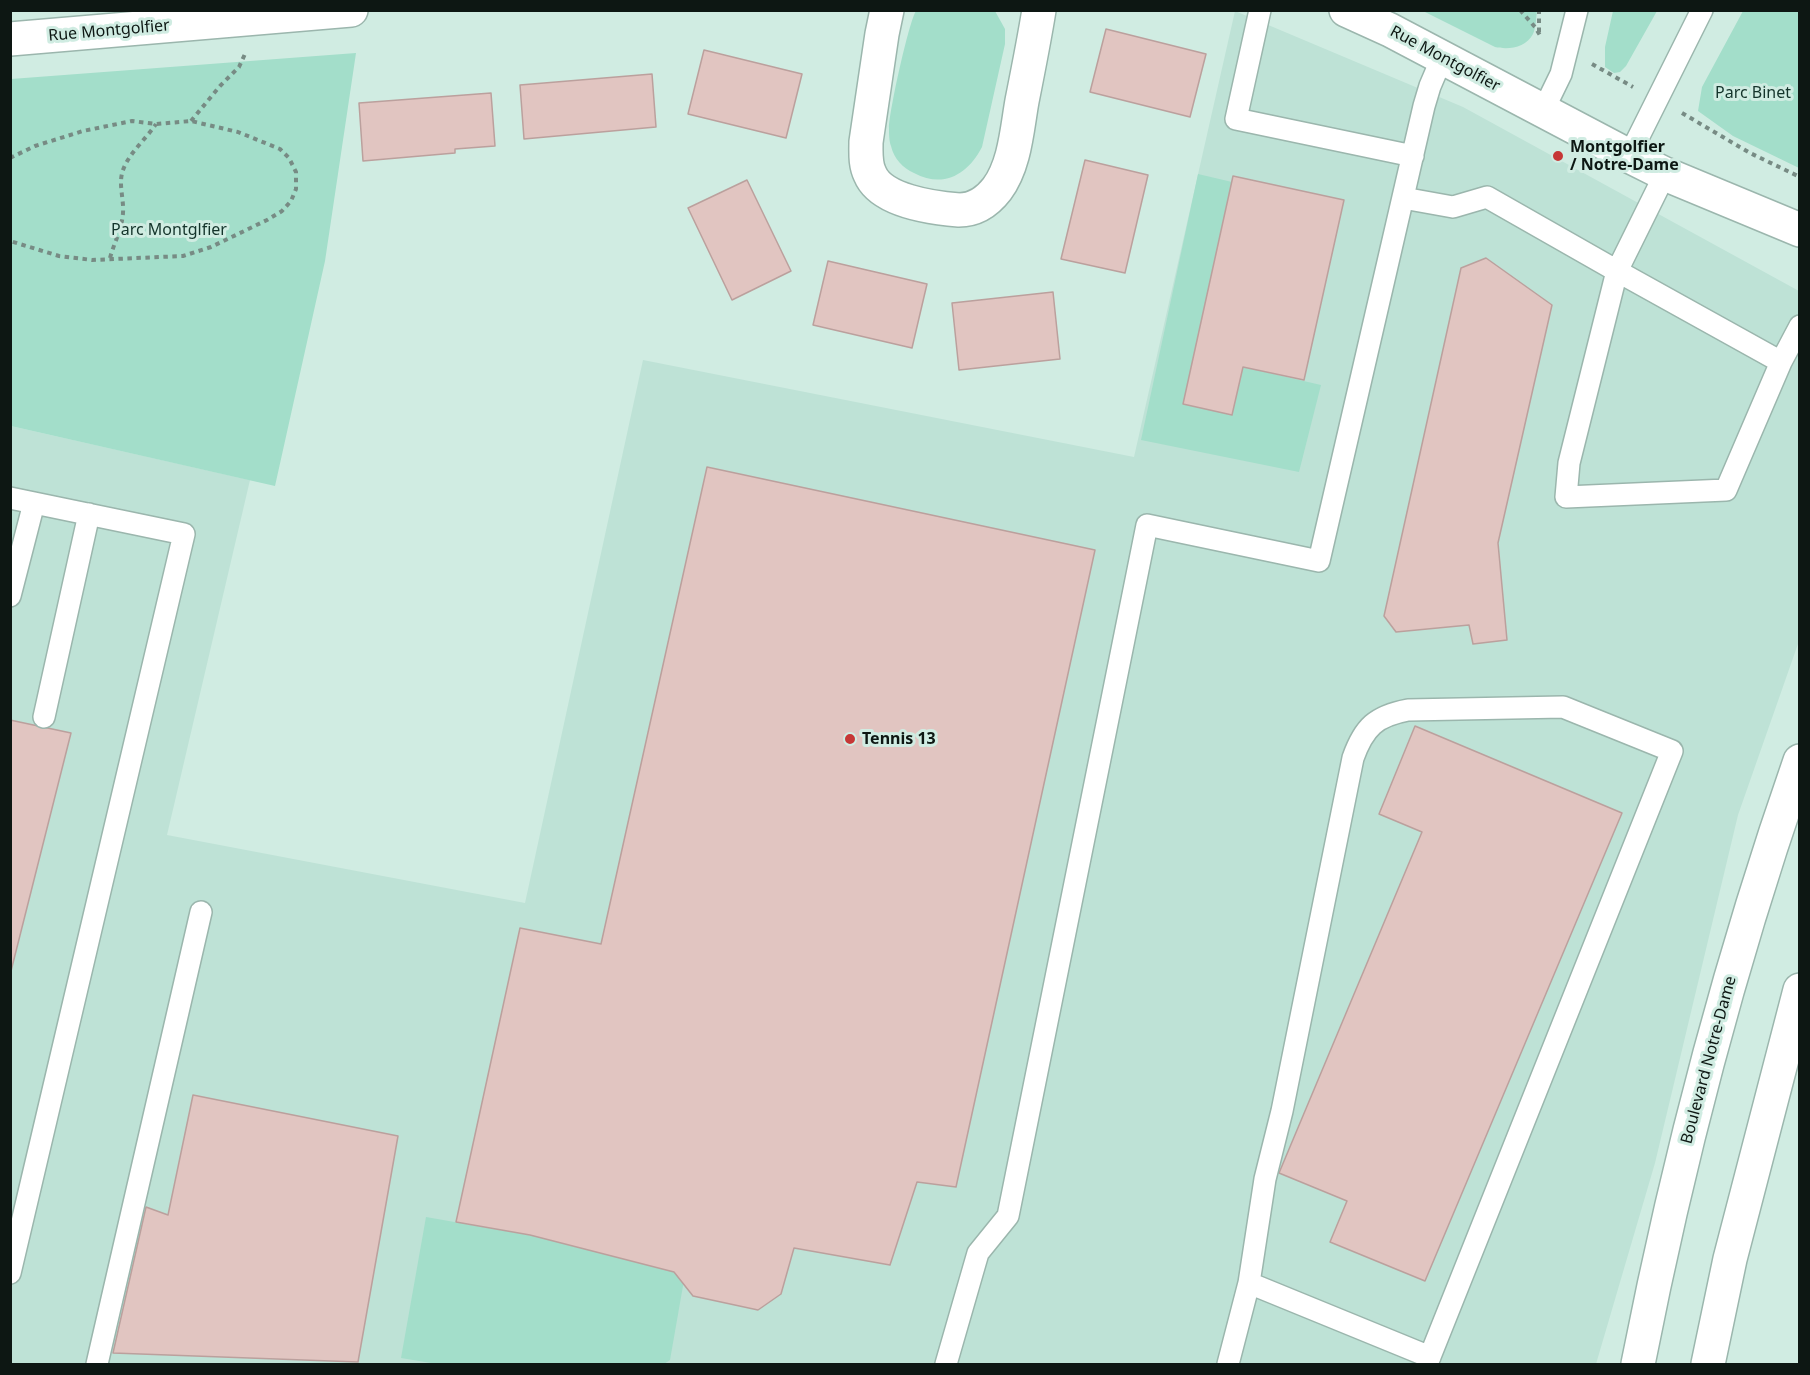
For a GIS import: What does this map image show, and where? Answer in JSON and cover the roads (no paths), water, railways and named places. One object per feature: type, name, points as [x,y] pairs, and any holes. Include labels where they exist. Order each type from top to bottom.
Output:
[{"type":"street","name":"Rue Montgolfier","points":[[10,39],[351,10]]},
{"type":"street","points":[[887,10],[866,142],[870,176],[877,185],[899,198],[959,210],[979,206],[998,187],[1004,176],[1014,143],[1039,10]]},
{"type":"street","name":"Rue Montgolfier","points":[[1346,10],[1390,30],[1665,174],[1800,230]]},
{"type":"street","name":"Boulevard Notre-Dame","points":[[1638,1365],[1663,1244],[1705,1068],[1770,846],[1800,761]]},
{"type":"street","points":[[1708,1365],[1730,1259],[1800,990]]},
{"type":"lane","points":[[1260,10],[1236,119],[1413,156]]},
{"type":"lane","points":[[1543,111],[1561,74],[1577,10]]},
{"type":"lane","points":[[1629,156],[1702,10]]},
{"type":"lane","points":[[946,1365],[978,1253],[1008,1216],[1147,525],[1319,561],[1430,86],[1442,58]]},
{"type":"lane","points":[[1665,174],[1617,271],[1569,463],[1566,497],[1726,490],[1781,362],[1800,327]]},
{"type":"lane","points":[[1403,198],[1453,207],[1486,197],[1781,362]]},
{"type":"lane","points":[[10,498],[184,534],[10,1273]]},
{"type":"lane","points":[[10,596],[34,503]]},
{"type":"lane","points":[[44,717],[89,514]]},
{"type":"lane","points":[[1228,1365],[1249,1283],[1265,1179],[1282,1112],[1353,758],[1358,742],[1366,730],[1390,713],[1408,710],[1563,707],[1672,751],[1428,1361],[1249,1283]]},
{"type":"lane","points":[[97,1365],[201,912]]},
{"type":"place","name":"Montgolfier / Notre-Dame","points":[[1558,156]]},
{"type":"place","name":"Tennis 13","points":[[850,739]]},
{"type":"park label","name":"Parc Binet","points":[[1753,93]]},
{"type":"park label","name":"Parc Montglfier","points":[[169,230]]}]
